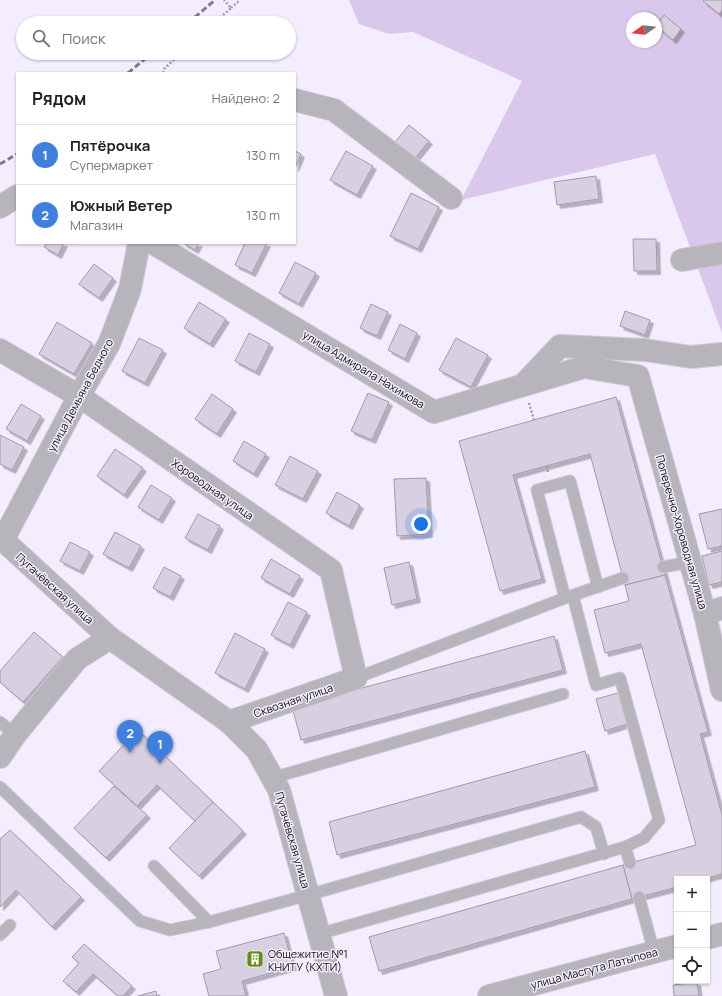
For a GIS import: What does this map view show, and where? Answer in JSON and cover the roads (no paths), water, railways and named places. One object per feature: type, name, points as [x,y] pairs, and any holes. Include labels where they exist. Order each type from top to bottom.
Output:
[{"type":"street","points":[[296,100],[334,110],[451,198]]},
{"type":"street","points":[[0,207],[16,197]]},
{"type":"street","name":"улица Демьяна Бедного","points":[[1,539],[109,344],[130,289],[139,244]]},
{"type":"street","name":"улица Адмирала Нахимова","points":[[155,244],[434,412],[584,367],[638,376]]},
{"type":"street","points":[[682,260],[722,253]]},
{"type":"street","points":[[523,385],[560,346],[645,350],[691,357],[722,354]]},
{"type":"street","name":"Хороводная улица","points":[[0,350],[79,396],[331,570],[356,678]]},
{"type":"street","name":"Поперечно-Хороводная улица","points":[[638,376],[690,562],[713,611],[722,690]]},
{"type":"street","name":"Пугачёвская улица","points":[[1,539],[110,638],[229,722],[257,750],[279,790],[336,996]]},
{"type":"street","points":[[0,757],[8,729],[77,659],[110,638]]},
{"type":"street","name":"Сквозная улица","points":[[229,722],[356,678]]},
{"type":"street","points":[[710,937],[722,934]]},
{"type":"street","name":"улица Масгута Латыпова","points":[[489,996],[674,947]]},
{"type":"lane","points":[[319,934],[625,847],[644,838],[659,820],[620,678],[596,685],[537,490],[570,481],[598,587]]},
{"type":"lane","points":[[663,567],[690,562]]},
{"type":"lane","points":[[356,678],[623,578]]},
{"type":"lane","points":[[272,778],[563,694]]},
{"type":"lane","points":[[0,787],[140,921],[170,930],[209,922],[308,896],[581,817],[596,827],[604,854]]},
{"type":"lane","points":[[625,847],[630,864]]},
{"type":"lane","points":[[154,866],[209,922]]},
{"type":"lane","points":[[639,897],[654,952]]},
{"type":"lane","points":[[0,935],[10,925]]},
{"type":"railway","points":[[196,16],[215,0]]},
{"type":"railway","points":[[129,72],[144,60]]},
{"type":"railway","points":[[0,164],[16,155]]},
{"type":"place","name":"Южный Ветер","points":[[130,753]]},
{"type":"place","name":"Пятёрочка","points":[[160,764]]},
{"type":"place","name":"Общежитие №1 КНИТУ (КХТИ)","points":[[255,959]]}]
